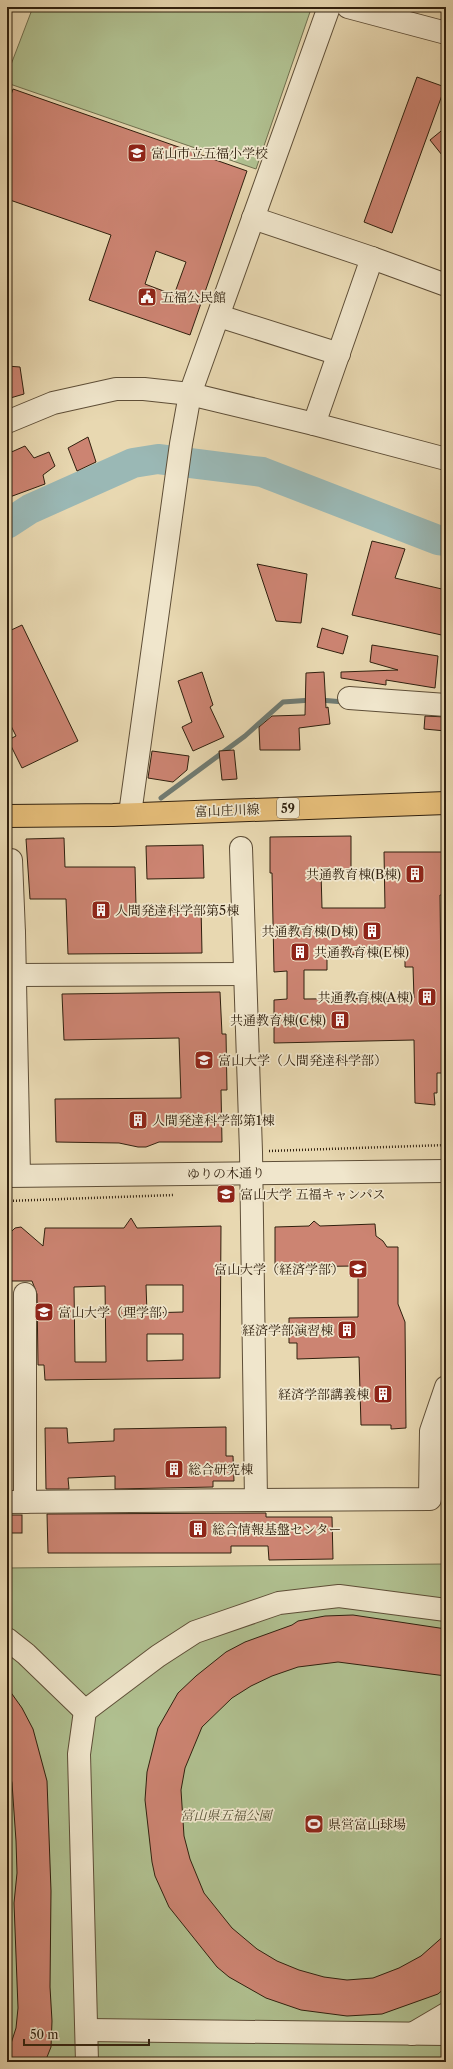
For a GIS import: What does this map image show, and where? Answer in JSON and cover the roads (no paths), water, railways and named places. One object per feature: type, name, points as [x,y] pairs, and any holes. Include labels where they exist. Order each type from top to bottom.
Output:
[{"type":"main road","name":"富山庄川線","points":[[7,816],[130,814],[446,803]]},
{"type":"street","points":[[130,814],[180,444],[190,394],[329,7]]},
{"type":"street","points":[[348,7],[446,33]]},
{"type":"street","points":[[253,218],[372,258],[446,285]]},
{"type":"street","points":[[314,424],[372,258]]},
{"type":"street","points":[[219,316],[339,354]]},
{"type":"street","points":[[7,422],[53,403],[116,389],[144,389],[190,394],[314,424],[446,459]]},
{"type":"street","points":[[349,698],[446,705]]},
{"type":"street","points":[[241,848],[251,1172],[256,1500]]},
{"type":"street","points":[[12,860],[11,933],[16,974],[12,1005],[13,1176]]},
{"type":"street","points":[[16,974],[245,974]]},
{"type":"street","name":"ゆりの木通り","points":[[13,1176],[251,1172],[446,1171]]},
{"type":"street","points":[[25,1294],[16,1502],[430,1499],[438,1445],[431,1432],[446,1387]]},
{"type":"street","points":[[87,2062],[79,1754],[85,1710],[158,1656],[195,1632],[279,1603],[339,1596],[446,1610]]},
{"type":"street","points":[[7,1639],[26,1654],[85,1710]]},
{"type":"street","points":[[412,2034],[446,2014]]},
{"type":"street","points":[[86,2030],[446,2034]]},
{"type":"waterway","points":[[7,524],[30,509],[133,463],[158,459],[262,472],[438,540],[446,541]]},
{"type":"waterway","points":[[161,798],[245,736],[283,702],[312,700]]},
{"type":"waterway","points":[[320,700],[344,702]]},
{"type":"place","name":"富山市立五福小学校","points":[[137,153]]},
{"type":"place","name":"五福公民館","points":[[147,297]]},
{"type":"place","name":"共通教育棟(B棟)","points":[[415,874]]},
{"type":"place","name":"人間発達科学部第5棟","points":[[101,910]]},
{"type":"place","name":"共通教育棟(D棟)","points":[[372,931]]},
{"type":"place","name":"共通教育棟(E棟)","points":[[300,952]]},
{"type":"place","name":"共通教育棟(A棟)","points":[[427,997]]},
{"type":"place","name":"共通教育棟(C棟)","points":[[340,1020]]},
{"type":"place","name":"富山大学（人間発達科学部）","points":[[204,1060]]},
{"type":"place","name":"人間発達科学部第1棟","points":[[138,1120]]},
{"type":"place","name":"富山大学 五福キャンパス","points":[[226,1194]]},
{"type":"place","name":"富山大学（経済学部）","points":[[358,1269]]},
{"type":"place","name":"富山大学（理学部）","points":[[44,1312]]},
{"type":"place","name":"経済学部演習棟","points":[[347,1330]]},
{"type":"place","name":"経済学部講義棟","points":[[383,1394]]},
{"type":"place","name":"総合研究棟","points":[[174,1469]]},
{"type":"place","name":"総合情報基盤センター","points":[[198,1529]]},
{"type":"place","name":"県営富山球場","points":[[314,1824]]},
{"type":"park label","name":"富山県五福公園","points":[[226,1815]]}]
